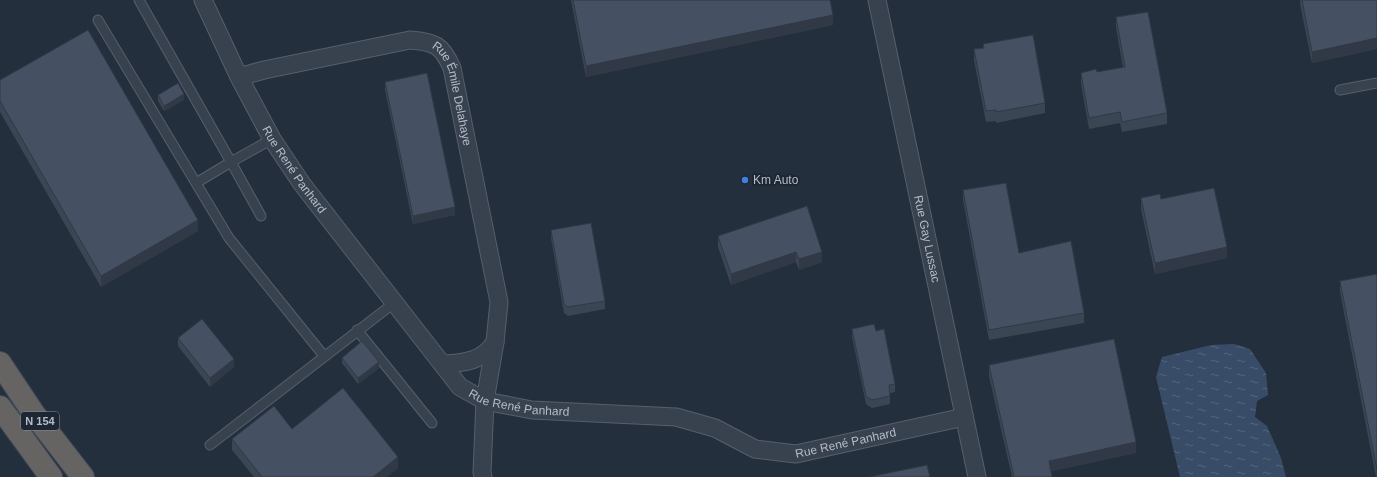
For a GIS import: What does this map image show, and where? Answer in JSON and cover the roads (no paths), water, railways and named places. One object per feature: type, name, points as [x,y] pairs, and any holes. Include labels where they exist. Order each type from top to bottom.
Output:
[{"type":"highway","name":"N 154","points":[[0,363],[34,414],[83,477]]},
{"type":"highway","name":"N 154","points":[[0,407],[51,477]]},
{"type":"street","name":"Rue René Panhard","points":[[203,0],[239,77],[272,139],[302,184],[460,387],[485,401],[532,410],[676,417],[715,428],[755,449],[796,454],[964,417]]},
{"type":"street","name":"Rue Gay Lussac","points":[[877,0],[977,477]]},
{"type":"street","name":"Rue Émile Delahaye","points":[[239,77],[264,70],[410,40],[429,42],[445,52],[452,68],[499,302],[495,342],[485,401],[483,477]]},
{"type":"street","points":[[443,364],[476,360],[490,350],[495,342]]},
{"type":"lane","points":[[140,0],[261,216]]},
{"type":"lane","points":[[98,20],[229,238],[324,356]]},
{"type":"lane","points":[[1340,90],[1377,83]]},
{"type":"lane","points":[[196,183],[272,139]]},
{"type":"lane","points":[[210,445],[357,330],[394,303]]},
{"type":"lane","points":[[357,330],[432,423]]},
{"type":"water","points":[[1234,344],[1250,349],[1266,373],[1268,395],[1257,401],[1255,417],[1267,426],[1281,458],[1286,477],[1180,477],[1156,377],[1162,357],[1211,345]]},
{"type":"place","name":"Km Auto","points":[[745,180]]}]
